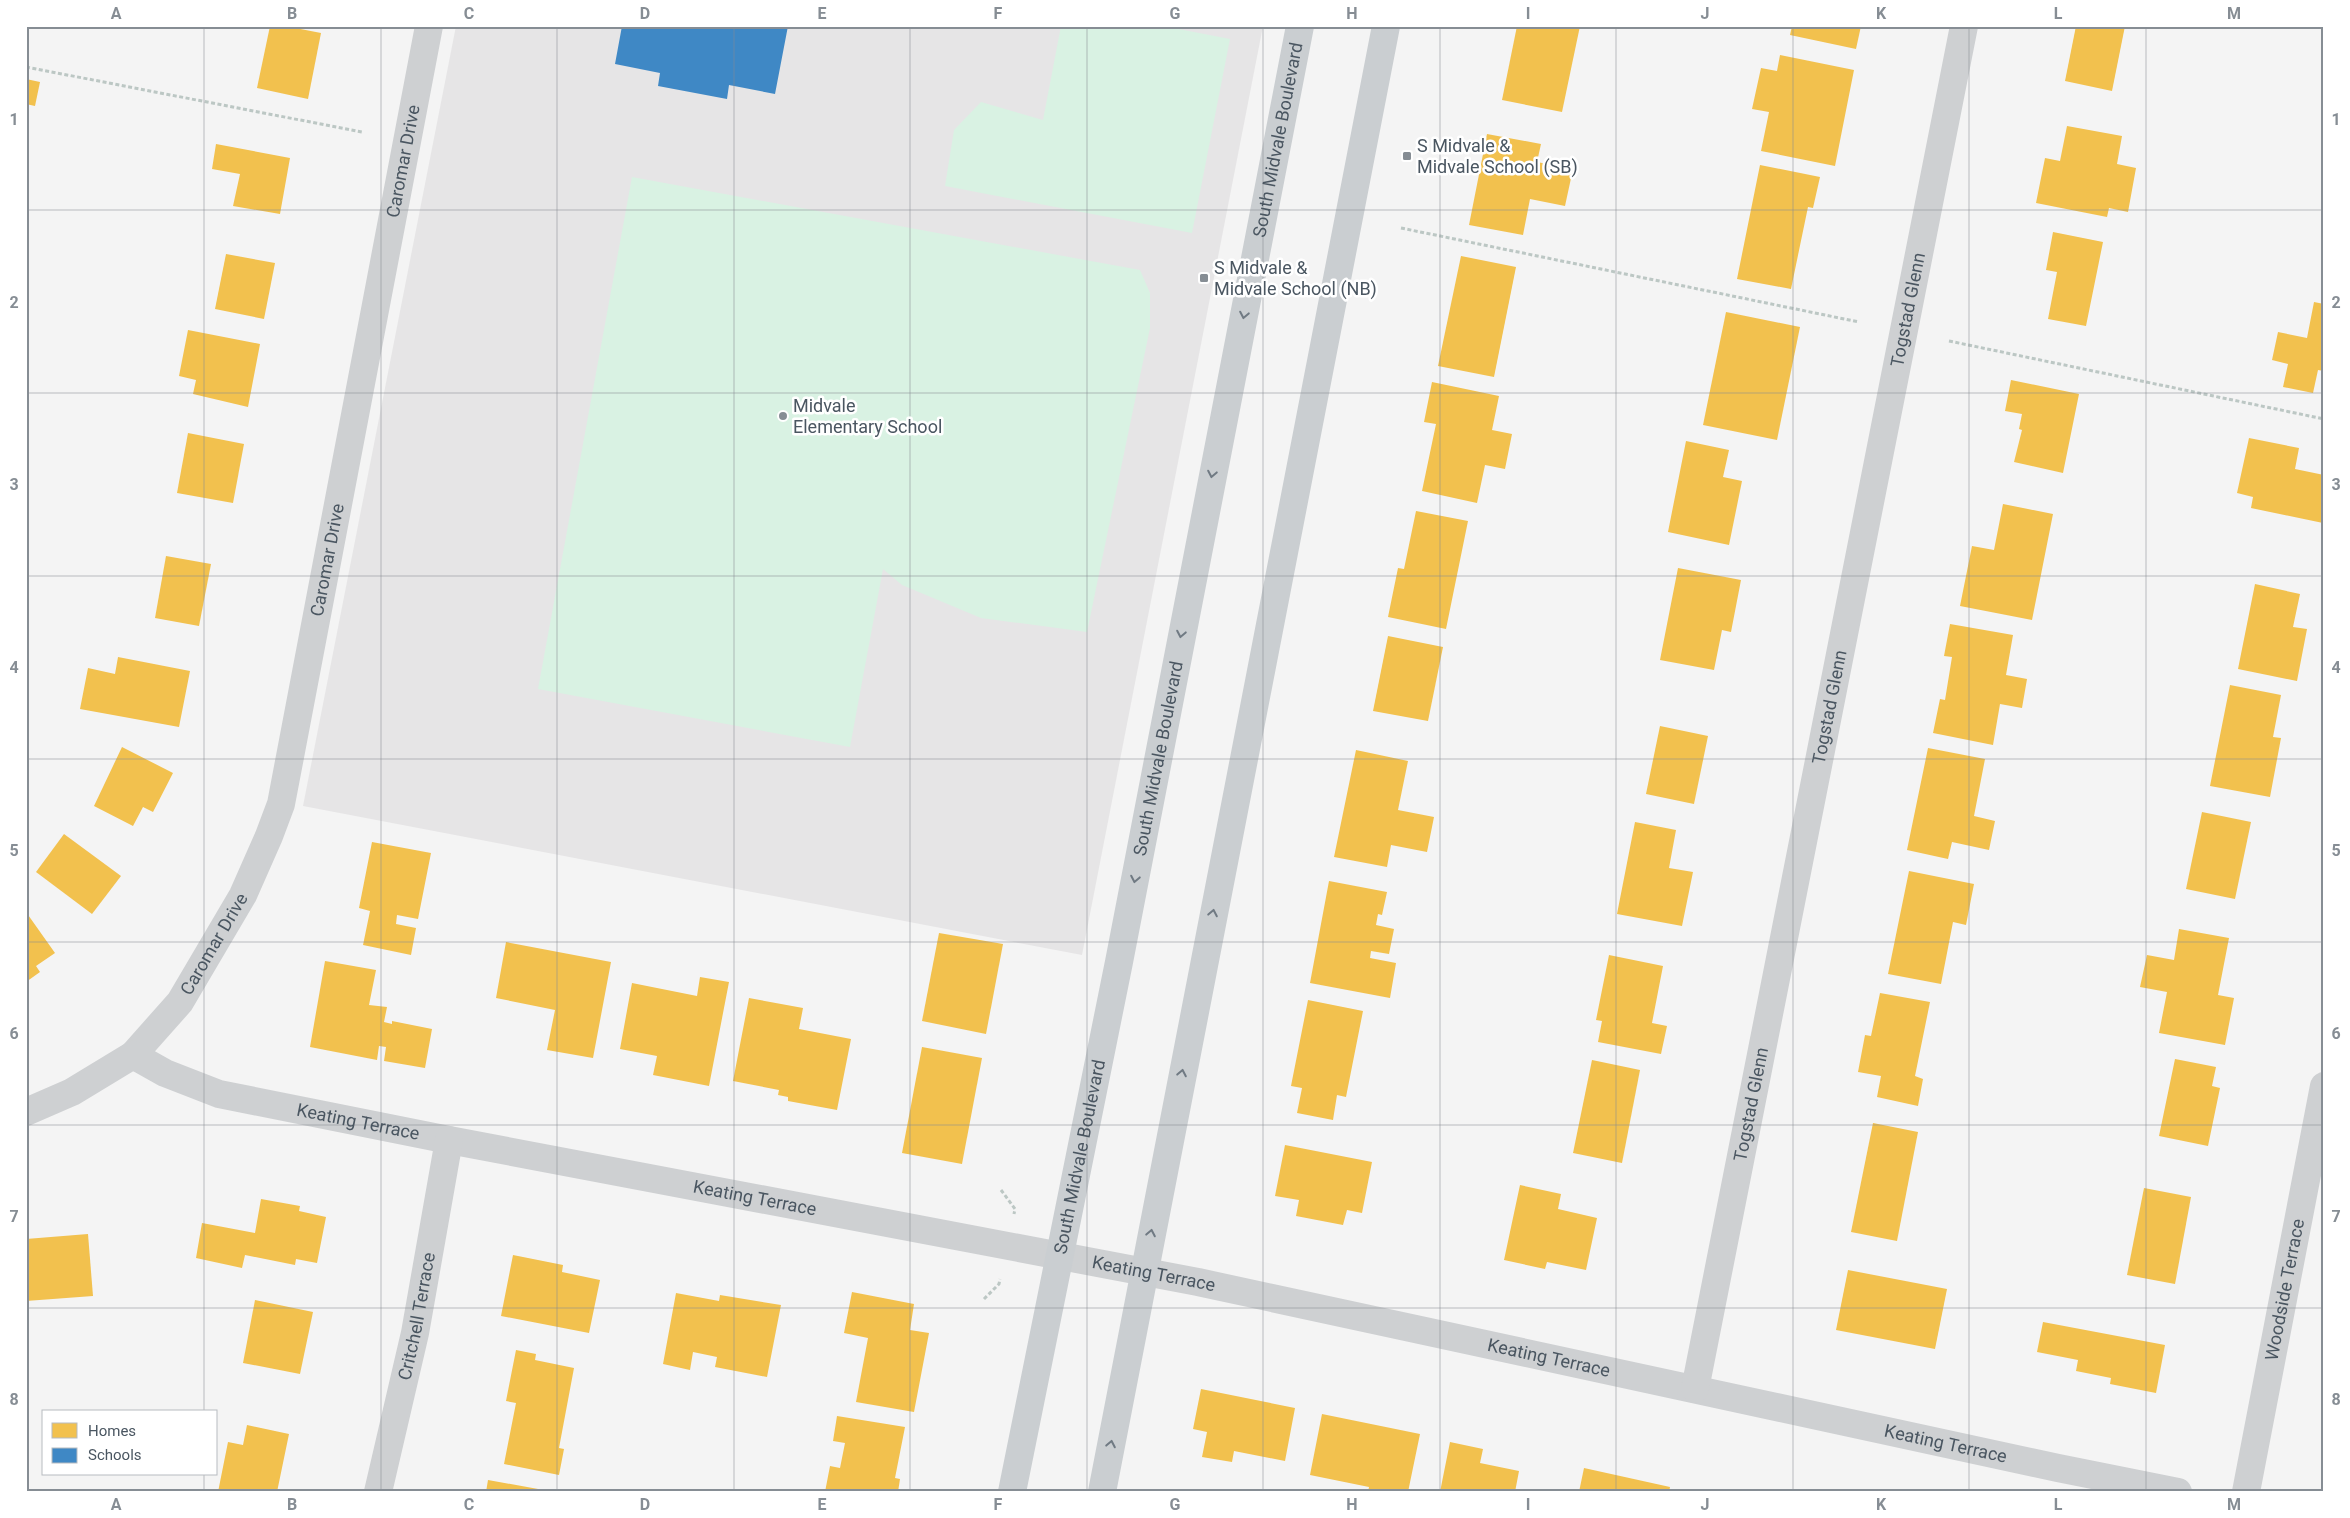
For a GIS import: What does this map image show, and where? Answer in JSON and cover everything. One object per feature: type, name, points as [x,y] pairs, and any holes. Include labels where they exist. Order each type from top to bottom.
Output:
[{"type":"main road","name":"South Midvale Boulevard","points":[[1012,1492],[1058,1256],[1119,962],[1300,26]]},
{"type":"main road","points":[[1102,1492],[1386,26]]},
{"type":"street","name":"Caromar Drive","points":[[133,1055],[180,1002],[243,895],[281,804],[429,26]]},
{"type":"street","name":"Togstad Glenn","points":[[1695,1389],[1964,26]]},
{"type":"street","points":[[26,1112],[72,1092],[133,1055]]},
{"type":"street","name":"Keating Terrace","points":[[133,1055],[165,1073],[219,1094],[449,1140],[1198,1282],[2048,1466],[2178,1492]]},
{"type":"street","name":"Woodside Terrace","points":[[2246,1492],[2324,1086]]},
{"type":"street","name":"Critchell Terrace","points":[[378,1492],[415,1333],[449,1140]]},
{"type":"path","points":[[26,67],[362,132]]},
{"type":"path","points":[[1401,228],[1859,322]]},
{"type":"path","points":[[1949,341],[2324,419]]},
{"type":"shaded area","name":"Midvale Elementary School","points":[[456,26],[1263,26],[1082,955],[303,806]]},
{"type":"green space","points":[[1061,26],[1163,26],[1230,39],[1192,233],[945,186],[954,130],[981,102],[1043,120]]},
{"type":"green space","points":[[632,177],[1140,270],[1150,293],[1150,328],[1087,632],[981,618],[902,585],[883,569],[850,747],[538,689]]},
{"type":"building: Homes","points":[[270,26],[285,26],[321,33],[308,99],[257,88]]},
{"type":"building: Homes","points":[[1517,26],[1580,26],[1562,112],[1502,100]]},
{"type":"building: Homes","points":[[1792,26],[1861,26],[1856,49],[1790,35]]},
{"type":"building: Homes","points":[[2076,26],[2125,26],[2112,91],[2065,81]]},
{"type":"building: Homes","points":[[1780,55],[1854,70],[1835,166],[1761,151],[1769,112],[1752,109],[1761,68],[1777,71]]},
{"type":"building: Homes","points":[[26,79],[40,82],[35,106],[26,104]]},
{"type":"building: Homes","points":[[2067,126],[2122,136],[2117,164],[2136,168],[2128,212],[2109,208],[2107,217],[2036,203],[2045,158],[2060,161]]},
{"type":"building: Homes","points":[[1487,134],[1541,144],[1537,162],[1573,169],[1565,206],[1530,199],[1523,235],[1469,225]]},
{"type":"building: Homes","points":[[216,144],[290,158],[280,214],[233,206],[240,174],[212,169]]},
{"type":"building: Homes","points":[[1760,165],[1820,177],[1813,208],[1808,207],[1791,289],[1737,279]]},
{"type":"building: Homes","points":[[2053,232],[2103,242],[2086,326],[2048,319],[2057,272],[2046,270]]},
{"type":"building: Homes","points":[[226,254],[275,263],[264,319],[215,309]]},
{"type":"building: Homes","points":[[1461,256],[1516,267],[1494,377],[1438,366]]},
{"type":"building: Homes","points":[[2314,302],[2324,304],[2324,371],[2318,370],[2313,393],[2283,387],[2288,364],[2272,360],[2278,332],[2307,338]]},
{"type":"building: Homes","points":[[1726,312],[1800,327],[1777,440],[1703,425]]},
{"type":"building: Homes","points":[[188,330],[260,344],[248,407],[193,394],[196,380],[179,376]]},
{"type":"building: Homes","points":[[2011,380],[2079,394],[2063,473],[2014,462],[2022,430],[2019,429],[2022,414],[2005,411]]},
{"type":"building: Homes","points":[[1432,382],[1499,396],[1492,430],[1512,434],[1505,469],[1485,465],[1477,503],[1422,491],[1436,424],[1424,422]]},
{"type":"building: Homes","points":[[188,433],[244,444],[233,503],[177,493]]},
{"type":"building: Homes","points":[[2249,438],[2299,448],[2295,469],[2324,475],[2323,523],[2251,508],[2253,497],[2237,493]]},
{"type":"building: Homes","points":[[1686,441],[1729,450],[1723,477],[1742,481],[1729,545],[1668,532]]},
{"type":"building: Homes","points":[[2003,504],[2053,514],[2032,620],[1960,606],[1972,546],[1994,550]]},
{"type":"building: Homes","points":[[1416,511],[1468,521],[1446,629],[1388,617],[1398,568],[1404,569]]},
{"type":"building: Homes","points":[[166,556],[211,564],[199,626],[155,618]]},
{"type":"building: Homes","points":[[1678,568],[1741,580],[1731,632],[1722,630],[1714,670],[1660,660]]},
{"type":"building: Homes","points":[[2255,584],[2300,594],[2293,627],[2307,629],[2297,681],[2238,669]]},
{"type":"building: Homes","points":[[1950,624],[2013,635],[2006,675],[2027,679],[2022,708],[2000,704],[1993,745],[1933,733],[1940,699],[1945,700],[1952,657],[1944,656]]},
{"type":"building: Homes","points":[[1388,636],[1443,647],[1428,721],[1373,711]]},
{"type":"building: Homes","points":[[118,657],[190,671],[179,727],[80,709],[88,668],[115,674]]},
{"type":"building: Homes","points":[[2230,685],[2281,695],[2273,737],[2281,738],[2270,797],[2210,786]]},
{"type":"building: Homes","points":[[1660,726],[1708,736],[1694,804],[1646,794]]},
{"type":"building: Homes","points":[[122,747],[173,773],[153,812],[143,807],[133,826],[94,806]]},
{"type":"building: Homes","points":[[1928,748],[1985,759],[1974,816],[1995,821],[1989,850],[1952,842],[1948,859],[1907,850]]},
{"type":"building: Homes","points":[[1356,750],[1408,761],[1398,810],[1434,817],[1427,852],[1391,845],[1387,867],[1334,857]]},
{"type":"building: Homes","points":[[2202,812],[2251,822],[2235,899],[2186,889]]},
{"type":"building: Homes","points":[[1635,822],[1676,830],[1669,868],[1693,872],[1682,926],[1617,914]]},
{"type":"building: Homes","points":[[64,834],[121,876],[92,914],[36,872]]},
{"type":"building: Homes","points":[[372,842],[431,853],[418,919],[397,915],[396,924],[416,928],[411,955],[363,945],[370,911],[359,908]]},
{"type":"building: Homes","points":[[1909,871],[1974,884],[1966,925],[1953,922],[1941,984],[1888,974]]},
{"type":"building: Homes","points":[[1329,881],[1387,892],[1382,915],[1378,914],[1376,925],[1394,929],[1389,954],[1371,951],[1370,958],[1396,963],[1390,998],[1310,983]]},
{"type":"building: Homes","points":[[26,912],[55,953],[36,966],[40,972],[26,982]]},
{"type":"building: Homes","points":[[2179,929],[2229,938],[2218,995],[2234,998],[2225,1045],[2159,1033],[2167,992],[2140,987],[2147,955],[2174,960]]},
{"type":"building: Homes","points":[[939,933],[1003,944],[986,1034],[922,1021]]},
{"type":"building: Homes","points":[[506,942],[611,962],[593,1058],[547,1050],[555,1010],[496,998]]},
{"type":"building: Homes","points":[[1609,955],[1663,966],[1652,1023],[1667,1026],[1661,1054],[1598,1042],[1602,1021],[1596,1020]]},
{"type":"building: Homes","points":[[325,961],[376,970],[369,1005],[387,1007],[384,1022],[392,1024],[392,1021],[432,1029],[425,1068],[384,1061],[386,1047],[379,1046],[377,1060],[310,1047]]},
{"type":"building: Homes","points":[[700,977],[729,982],[709,1086],[653,1075],[657,1056],[620,1049],[632,983],[697,996]]},
{"type":"building: Homes","points":[[1880,993],[1930,1002],[1915,1076],[1923,1079],[1918,1106],[1877,1097],[1881,1076],[1858,1072],[1865,1035],[1871,1036]]},
{"type":"building: Homes","points":[[749,998],[803,1008],[799,1029],[851,1039],[837,1110],[788,1101],[788,1097],[778,1095],[779,1090],[733,1081]]},
{"type":"building: Homes","points":[[1308,1000],[1363,1011],[1346,1097],[1337,1095],[1333,1120],[1297,1113],[1302,1088],[1291,1086]]},
{"type":"building: Homes","points":[[922,1047],[982,1058],[962,1164],[902,1153]]},
{"type":"building: Homes","points":[[2175,1059],[2216,1067],[2212,1086],[2220,1088],[2208,1146],[2159,1136]]},
{"type":"building: Homes","points":[[1592,1060],[1640,1070],[1622,1163],[1573,1153]]},
{"type":"building: Homes","points":[[1873,1123],[1918,1132],[1897,1241],[1851,1232]]},
{"type":"building: Homes","points":[[1285,1145],[1372,1162],[1362,1213],[1347,1210],[1343,1225],[1296,1216],[1299,1200],[1275,1196]]},
{"type":"building: Homes","points":[[1520,1185],[1561,1194],[1558,1209],[1597,1218],[1586,1270],[1547,1262],[1545,1269],[1504,1260]]},
{"type":"building: Homes","points":[[2144,1188],[2191,1197],[2175,1284],[2127,1275]]},
{"type":"building: Homes","points":[[261,1199],[300,1206],[299,1211],[326,1217],[317,1263],[296,1259],[295,1265],[245,1255],[242,1268],[196,1258],[202,1223],[255,1233]]},
{"type":"building: Homes","points":[[88,1234],[93,1296],[26,1301],[26,1239]]},
{"type":"building: Homes","points":[[513,1255],[563,1265],[562,1272],[600,1280],[589,1333],[501,1316]]},
{"type":"building: Homes","points":[[1848,1270],[1947,1289],[1935,1349],[1836,1330]]},
{"type":"building: Homes","points":[[852,1292],[914,1304],[910,1330],[929,1333],[914,1412],[856,1402],[868,1338],[844,1333]]},
{"type":"building: Homes","points":[[676,1293],[719,1301],[720,1295],[781,1305],[767,1377],[715,1367],[717,1357],[693,1352],[690,1370],[663,1364]]},
{"type":"building: Homes","points":[[255,1300],[313,1312],[300,1374],[243,1363]]},
{"type":"building: Homes","points":[[2043,1322],[2165,1345],[2156,1393],[2110,1384],[2111,1378],[2076,1371],[2078,1360],[2037,1352]]},
{"type":"building: Homes","points":[[516,1350],[536,1354],[535,1360],[574,1368],[559,1448],[564,1449],[559,1475],[504,1464],[516,1403],[506,1401]]},
{"type":"building: Homes","points":[[1201,1389],[1295,1408],[1285,1461],[1234,1451],[1232,1462],[1202,1457],[1207,1432],[1193,1429]]},
{"type":"building: Homes","points":[[1322,1414],[1420,1434],[1408,1492],[1368,1492],[1369,1487],[1310,1475]]},
{"type":"building: Homes","points":[[837,1416],[905,1427],[895,1478],[900,1479],[898,1492],[825,1492],[830,1466],[840,1468],[845,1443],[833,1441]]},
{"type":"building: Homes","points":[[247,1425],[289,1434],[277,1492],[218,1492],[228,1442],[243,1445]]},
{"type":"building: Homes","points":[[1450,1442],[1483,1449],[1480,1463],[1519,1471],[1515,1492],[1440,1492]]},
{"type":"building: Homes","points":[[1584,1468],[1670,1487],[1669,1492],[1579,1492]]},
{"type":"building: Homes","points":[[488,1480],[549,1491],[549,1492],[486,1492]]},
{"type":"building: Schools","points":[[622,26],[788,26],[775,94],[729,85],[727,99],[658,86],[660,73],[615,64]]},
{"type":"place","name":"S Midvale & Midvale School (SB)","points":[[1407,156]]},
{"type":"place","name":"S Midvale & Midvale School (NB)","points":[[1204,278]]},
{"type":"place","name":"Midvale Elementary School","points":[[783,416]]}]
